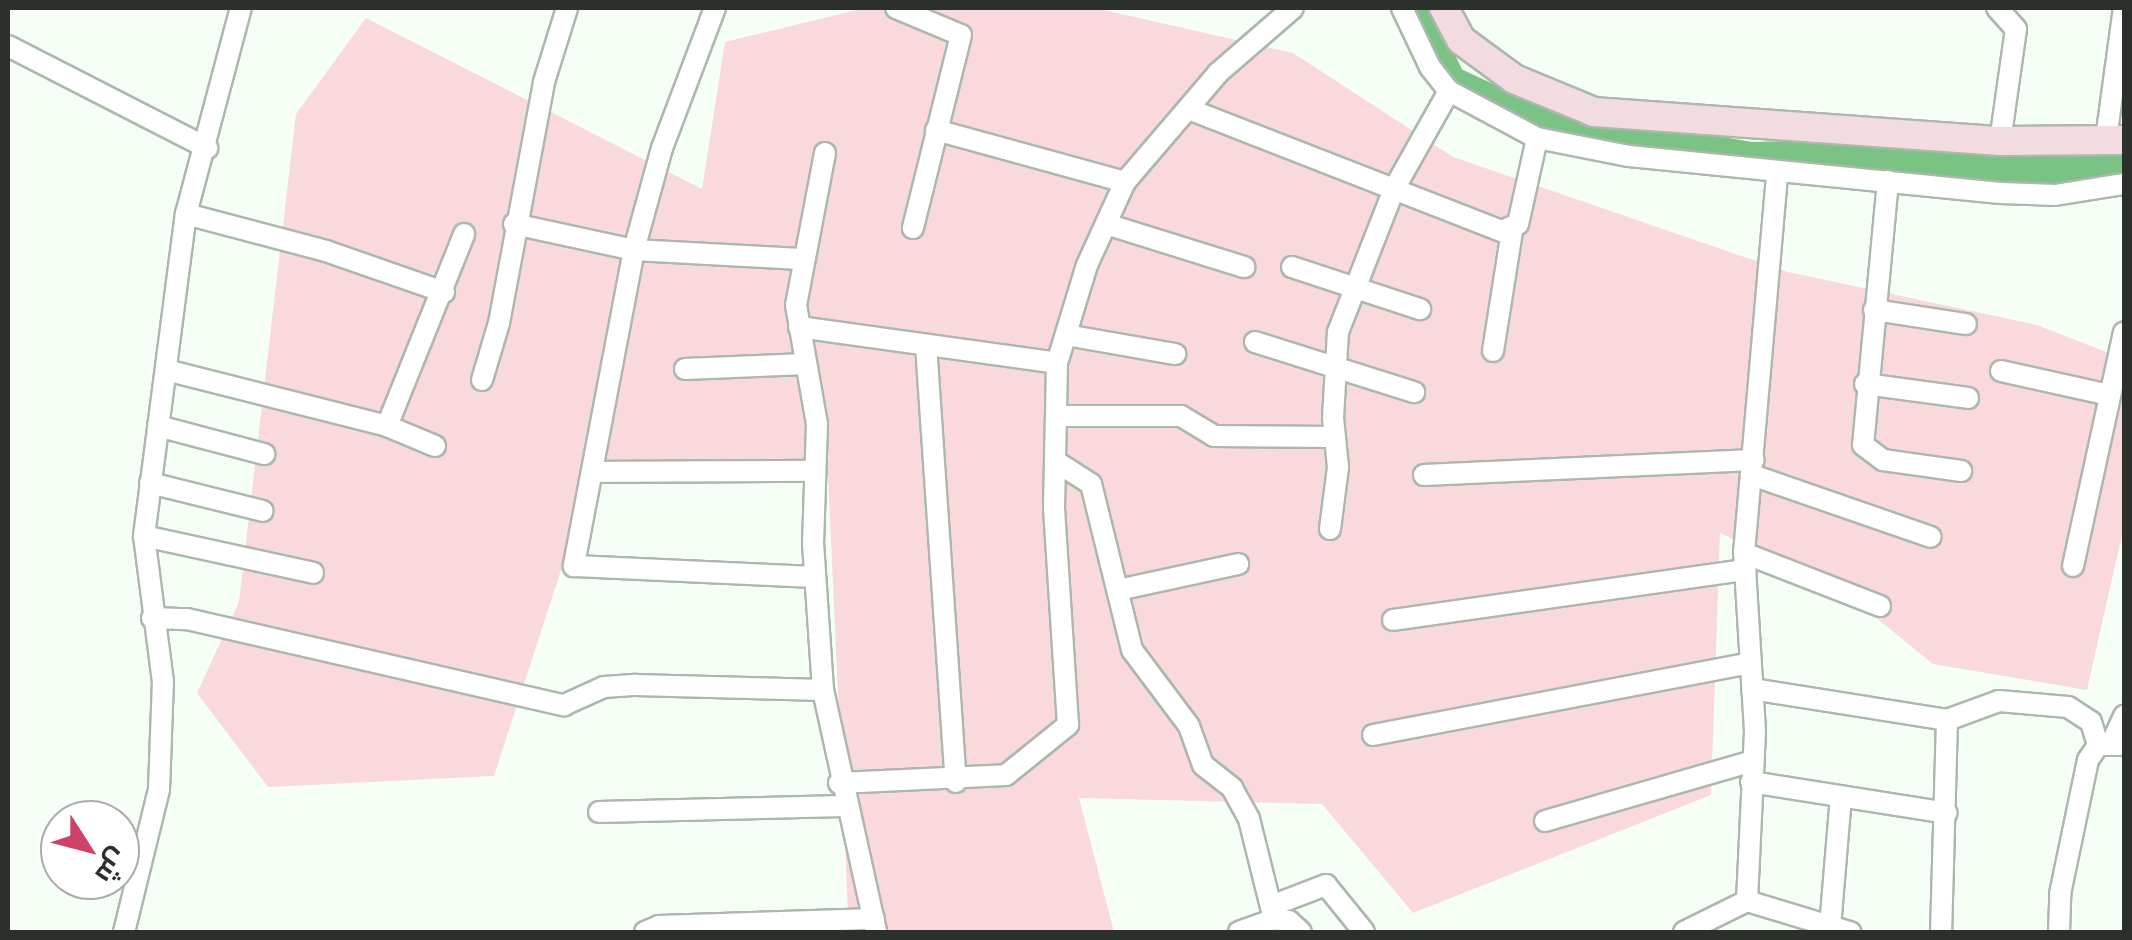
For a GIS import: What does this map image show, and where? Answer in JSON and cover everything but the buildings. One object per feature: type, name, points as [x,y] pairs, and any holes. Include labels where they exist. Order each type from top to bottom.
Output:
[{"type":"street","points":[[124,932],[160,788],[163,682],[144,536],[150,483],[186,214],[207,148],[241,8]]},
{"type":"street","points":[[482,380],[499,322],[514,224],[567,8]]},
{"type":"street","points":[[715,8],[662,148],[634,250],[574,566],[815,577]]},
{"type":"street","points":[[896,8],[960,34],[913,228]]},
{"type":"street","points":[[839,783],[956,782],[1016,770],[1068,725],[1055,461],[1057,363],[1106,224],[1125,182],[1191,110],[1218,73],[1293,8]]},
{"type":"street","points":[[1402,8],[1430,68],[1449,91],[1537,138],[1630,156],[2055,195],[2124,184]]},
{"type":"street","points":[[1444,8],[1461,40],[1514,79],[1594,112],[2000,141],[2115,140],[2124,8]]},
{"type":"street","points":[[1997,8],[2016,29],[2000,141]]},
{"type":"street","points":[[8,46],[207,148]]},
{"type":"street","points":[[1330,529],[1338,332],[1394,190],[1449,91]]},
{"type":"street","points":[[1191,110],[1394,190],[1512,231]]},
{"type":"street","points":[[936,130],[1125,182]]},
{"type":"street","points":[[1493,351],[1512,231],[1537,138]]},
{"type":"street","points":[[645,932],[659,926],[875,926],[844,806],[823,690],[815,577],[817,424],[800,327],[801,259],[825,153]]},
{"type":"street","points":[[1747,900],[1752,689],[1745,562],[1777,172]]},
{"type":"street","points":[[1888,181],[1861,432],[1870,452],[1883,460],[1961,470]]},
{"type":"street","points":[[186,214],[326,250],[444,292]]},
{"type":"street","points":[[514,224],[634,250],[801,259]]},
{"type":"street","points":[[1106,224],[1244,267]]},
{"type":"street","points":[[388,426],[464,234]]},
{"type":"street","points":[[1292,267],[1420,308]]},
{"type":"street","points":[[1874,310],[1966,324]]},
{"type":"street","points":[[800,327],[1057,363]]},
{"type":"street","points":[[2072,566],[2124,332]]},
{"type":"street","points":[[1066,335],[1174,354]]},
{"type":"street","points":[[1254,342],[1414,392]]},
{"type":"street","points":[[926,345],[956,782]]},
{"type":"street","points":[[686,369],[806,364]]},
{"type":"street","points":[[166,370],[388,426],[435,446]]},
{"type":"street","points":[[2001,370],[2110,395]]},
{"type":"street","points":[[1865,384],[1968,398]]},
{"type":"street","points":[[1056,416],[1181,416],[1214,436],[1335,437]]},
{"type":"street","points":[[158,426],[264,454]]},
{"type":"street","points":[[1055,461],[1091,484],[1132,650],[1189,726],[1203,765],[1232,788],[1249,819],[1273,912],[1301,932]]},
{"type":"street","points":[[1424,475],[1753,468],[1930,537]]},
{"type":"street","points":[[594,472],[815,470]]},
{"type":"street","points":[[150,483],[263,511]]},
{"type":"street","points":[[144,536],[313,573]]},
{"type":"street","points":[[1393,620],[1745,562],[1880,606]]},
{"type":"street","points":[[1118,590],[1238,564]]},
{"type":"street","points":[[152,618],[187,619],[564,705],[604,687],[636,684],[823,690]]},
{"type":"street","points":[[1373,734],[1749,663]]},
{"type":"street","points":[[1752,689],[1948,720],[1999,701],[2068,707],[2091,722],[2111,744]]},
{"type":"street","points":[[2059,932],[2060,894],[2088,760],[2111,744],[2124,716]]},
{"type":"street","points":[[1941,932],[1948,720]]},
{"type":"street","points":[[1544,822],[1752,772],[1842,796],[1947,813]]},
{"type":"street","points":[[1684,932],[1747,900],[1842,931],[1842,796]]},
{"type":"street","points":[[599,812],[844,806]]},
{"type":"street","points":[[1239,932],[1326,885],[1364,932]]},
{"type":"shaded area","points":[[865,8],[1095,8],[1293,53],[1453,157],[1788,272],[2037,325],[2124,359],[2124,526],[2087,690],[1933,664],[1853,599],[1720,533],[1711,795],[1413,913],[1322,804],[1079,798],[1114,932],[849,932],[828,476],[592,475],[494,776],[268,787],[197,693],[239,602],[296,114],[366,18],[702,189],[725,42]]},
{"type":"waterway","points":[[1416,8],[1451,81],[1514,110],[1596,131],[1752,157],[1869,154],[2013,172],[2124,166]]}]
